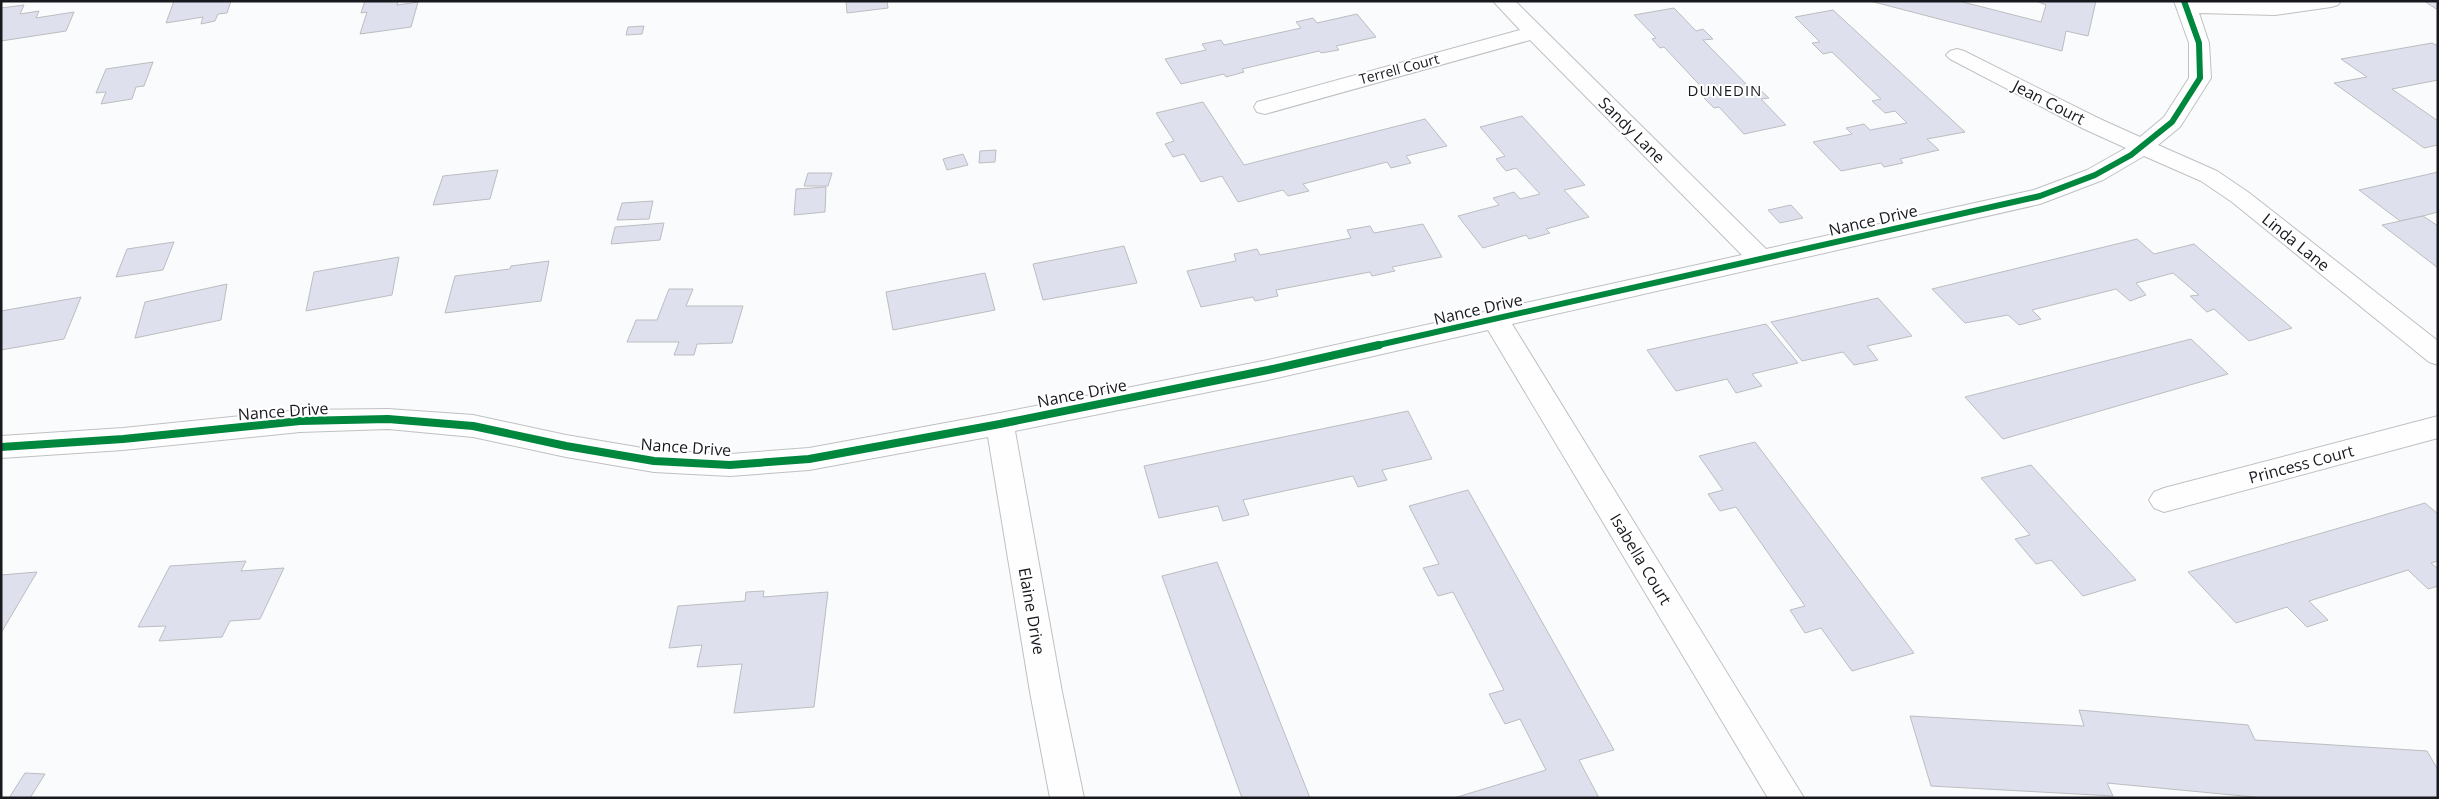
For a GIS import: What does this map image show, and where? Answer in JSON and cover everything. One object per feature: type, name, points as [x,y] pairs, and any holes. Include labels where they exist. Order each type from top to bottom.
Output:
[{"type":"street","name":"Sandy Lane","points":[[1503,1],[1762,260]]},
{"type":"street","points":[[2186,4],[2275,9],[2330,1]]},
{"type":"street","name":"Nance Drive","points":[[1,447],[123,439],[300,421],[388,419],[473,426],[566,446],[654,461],[730,465],[809,459],[1000,424],[1268,370],[2040,196],[2095,175],[2144,146],[2172,122],[2200,78],[2199,43],[2186,4]]},
{"type":"street","name":"Terrell Court","points":[[1265,106],[1534,32]]},
{"type":"street","name":"Jean Court","points":[[1957,55],[2092,124],[2144,146]]},
{"type":"street","name":"Linda Lane","points":[[2144,146],[2209,176],[2240,197],[2438,355]]},
{"type":"street","name":"Isabella Court","points":[[1495,319],[1787,798]]},
{"type":"street","name":"Elaine Drive","points":[[1000,424],[1046,692],[1067,798]]},
{"type":"street","name":"Princess Court","points":[[2164,500],[2438,427]]},
{"type":"building","points":[[174,1],[231,1],[227,13],[218,14],[215,21],[201,24],[203,17],[166,23]]},
{"type":"building","points":[[365,1],[398,1],[397,5],[418,2],[411,27],[360,34],[367,12],[361,13]]},
{"type":"building","points":[[846,1],[887,1],[888,8],[847,13]]},
{"type":"building","points":[[1870,1],[1959,1],[2041,22],[2046,5],[2036,1],[2096,1],[2088,36],[2066,31],[2062,51]]},
{"type":"building","points":[[2424,1],[2438,1],[2438,10]]},
{"type":"building","points":[[24,5],[20,14],[39,11],[36,18],[74,12],[66,31],[1,41],[1,8]]},
{"type":"building","points":[[1674,8],[1696,31],[1703,29],[1713,39],[1703,40],[1750,88],[1757,87],[1769,98],[1761,99],[1786,125],[1744,134],[1719,107],[1714,108],[1703,97],[1709,95],[1664,47],[1660,48],[1652,39],[1656,38],[1634,15]]},
{"type":"building","points":[[1833,10],[1965,132],[1927,139],[1939,150],[1900,159],[1903,163],[1884,167],[1881,163],[1841,171],[1813,142],[1852,134],[1846,128],[1864,124],[1870,130],[1907,123],[1895,111],[1885,113],[1872,101],[1881,99],[1832,52],[1823,54],[1812,43],[1820,42],[1795,17]]},
{"type":"building","points":[[1357,14],[1376,37],[1336,46],[1339,50],[1321,53],[1319,51],[1242,69],[1244,72],[1226,77],[1224,74],[1181,84],[1165,59],[1206,50],[1202,44],[1221,40],[1224,45],[1301,28],[1296,22],[1313,18],[1317,23]]},
{"type":"building","points":[[644,26],[642,34],[626,35],[628,27]]},
{"type":"building","points":[[2432,43],[2438,46],[2438,80],[2392,89],[2438,121],[2438,145],[2424,148],[2334,83],[2367,77],[2341,59]]},
{"type":"building","points":[[153,62],[144,86],[136,87],[132,99],[101,104],[106,92],[96,93],[106,69]]},
{"type":"building","points":[[1203,102],[1244,165],[1425,119],[1447,146],[1406,156],[1411,163],[1391,168],[1387,162],[1303,184],[1309,191],[1288,196],[1283,190],[1238,202],[1222,176],[1201,182],[1184,154],[1173,157],[1165,144],[1174,141],[1156,113]]},
{"type":"building","points":[[1522,116],[1585,185],[1564,190],[1589,217],[1546,229],[1550,233],[1529,239],[1526,235],[1483,248],[1458,216],[1499,205],[1493,198],[1514,192],[1520,199],[1540,194],[1516,168],[1506,171],[1496,159],[1505,156],[1480,127]]},
{"type":"building","points":[[996,150],[995,162],[979,163],[980,151]]},
{"type":"building","points":[[963,154],[968,165],[947,170],[943,159]]},
{"type":"building","points":[[498,170],[490,199],[433,205],[443,176]]},
{"type":"building","points":[[2438,172],[2438,212],[2423,216],[2400,221],[2359,190]]},
{"type":"building","points":[[808,173],[832,173],[828,186],[804,186]]},
{"type":"building","points":[[826,187],[825,212],[794,215],[796,189]]},
{"type":"building","points":[[653,201],[649,219],[617,220],[622,203]]},
{"type":"building","points":[[1791,205],[1803,218],[1780,223],[1768,210]]},
{"type":"building","points":[[2423,216],[2438,226],[2438,268],[2382,225]]},
{"type":"building","points":[[664,223],[660,240],[611,244],[615,227]]},
{"type":"building","points":[[1423,224],[1442,257],[1392,267],[1395,271],[1372,276],[1370,272],[1276,290],[1278,296],[1255,301],[1253,297],[1201,307],[1187,271],[1236,261],[1234,254],[1257,249],[1260,255],[1351,238],[1347,230],[1370,226],[1374,233]]},
{"type":"building","points":[[2137,239],[2154,254],[2194,244],[2292,328],[2249,341],[2214,309],[2207,312],[2190,296],[2199,295],[2173,273],[2136,283],[2146,295],[2130,301],[2116,289],[2032,310],[2041,319],[2019,325],[2008,315],[1965,323],[1932,289]]},
{"type":"building","points":[[174,242],[163,270],[116,277],[127,249]]},
{"type":"building","points":[[1124,246],[1137,283],[1043,300],[1033,264]]},
{"type":"building","points":[[399,257],[392,295],[306,311],[314,272]]},
{"type":"building","points":[[549,261],[541,301],[445,313],[455,276],[510,269],[511,266]]},
{"type":"building","points":[[985,273],[995,310],[893,330],[886,292]]},
{"type":"building","points":[[227,284],[221,320],[135,338],[145,302]]},
{"type":"building","points":[[669,289],[693,289],[686,306],[743,306],[732,343],[697,344],[694,355],[674,355],[679,342],[627,342],[636,320],[657,320]]},
{"type":"building","points":[[81,297],[64,339],[1,350],[1,311]]},
{"type":"building","points":[[1878,298],[1912,336],[1867,346],[1878,360],[1854,365],[1843,352],[1802,361],[1771,322]]},
{"type":"building","points":[[1766,324],[1798,363],[1752,374],[1762,386],[1736,393],[1727,379],[1676,391],[1647,350]]},
{"type":"building","points":[[2191,339],[2228,374],[2003,439],[1965,397]]},
{"type":"building","points":[[1408,411],[1432,459],[1382,470],[1387,480],[1358,487],[1353,476],[1243,500],[1249,515],[1223,521],[1218,506],[1159,518],[1144,466]]},
{"type":"building","points":[[1755,442],[1914,653],[1852,671],[1821,628],[1805,633],[1790,610],[1805,606],[1736,507],[1720,511],[1708,494],[1723,490],[1699,456]]},
{"type":"building","points":[[2031,465],[2136,580],[2083,596],[2051,560],[2036,564],[2015,539],[2030,535],[1981,478]]},
{"type":"building","points":[[1468,490],[1614,750],[1579,760],[1599,798],[1454,798],[1546,770],[1520,719],[1505,724],[1489,694],[1504,690],[1453,592],[1438,596],[1423,568],[1439,564],[1409,506]]},
{"type":"building","points":[[2425,503],[2438,514],[2438,561],[2431,563],[2438,569],[2438,586],[2428,589],[2408,570],[2309,601],[2328,620],[2307,627],[2287,607],[2236,623],[2188,572]]},
{"type":"building","points":[[246,561],[241,571],[284,568],[260,619],[230,621],[222,637],[159,641],[166,626],[138,627],[170,566]]},
{"type":"building","points":[[1217,562],[1310,798],[1242,798],[1162,576]]},
{"type":"building","points":[[37,572],[1,633],[1,575]]},
{"type":"building","points":[[764,591],[763,597],[828,592],[814,707],[734,713],[742,664],[697,667],[702,645],[669,648],[678,606],[745,601],[746,592]]},
{"type":"building","points":[[2079,710],[2248,725],[2255,740],[2427,751],[2438,770],[2438,798],[2264,798],[2107,783],[2113,796],[1931,786],[1910,716],[2084,726]]},
{"type":"building","points":[[25,773],[45,774],[30,798],[9,798]]},
{"type":"cycle path","points":[[1,447],[123,439],[300,421],[388,419],[473,426],[566,446],[654,461],[730,465],[809,459],[1000,424],[1268,370],[2040,196],[2095,175],[2131,155],[2172,122],[2200,78],[2199,43],[2184,1]]},
{"type":"district","name":"DUNEDIN","points":[[1725,91]]}]
